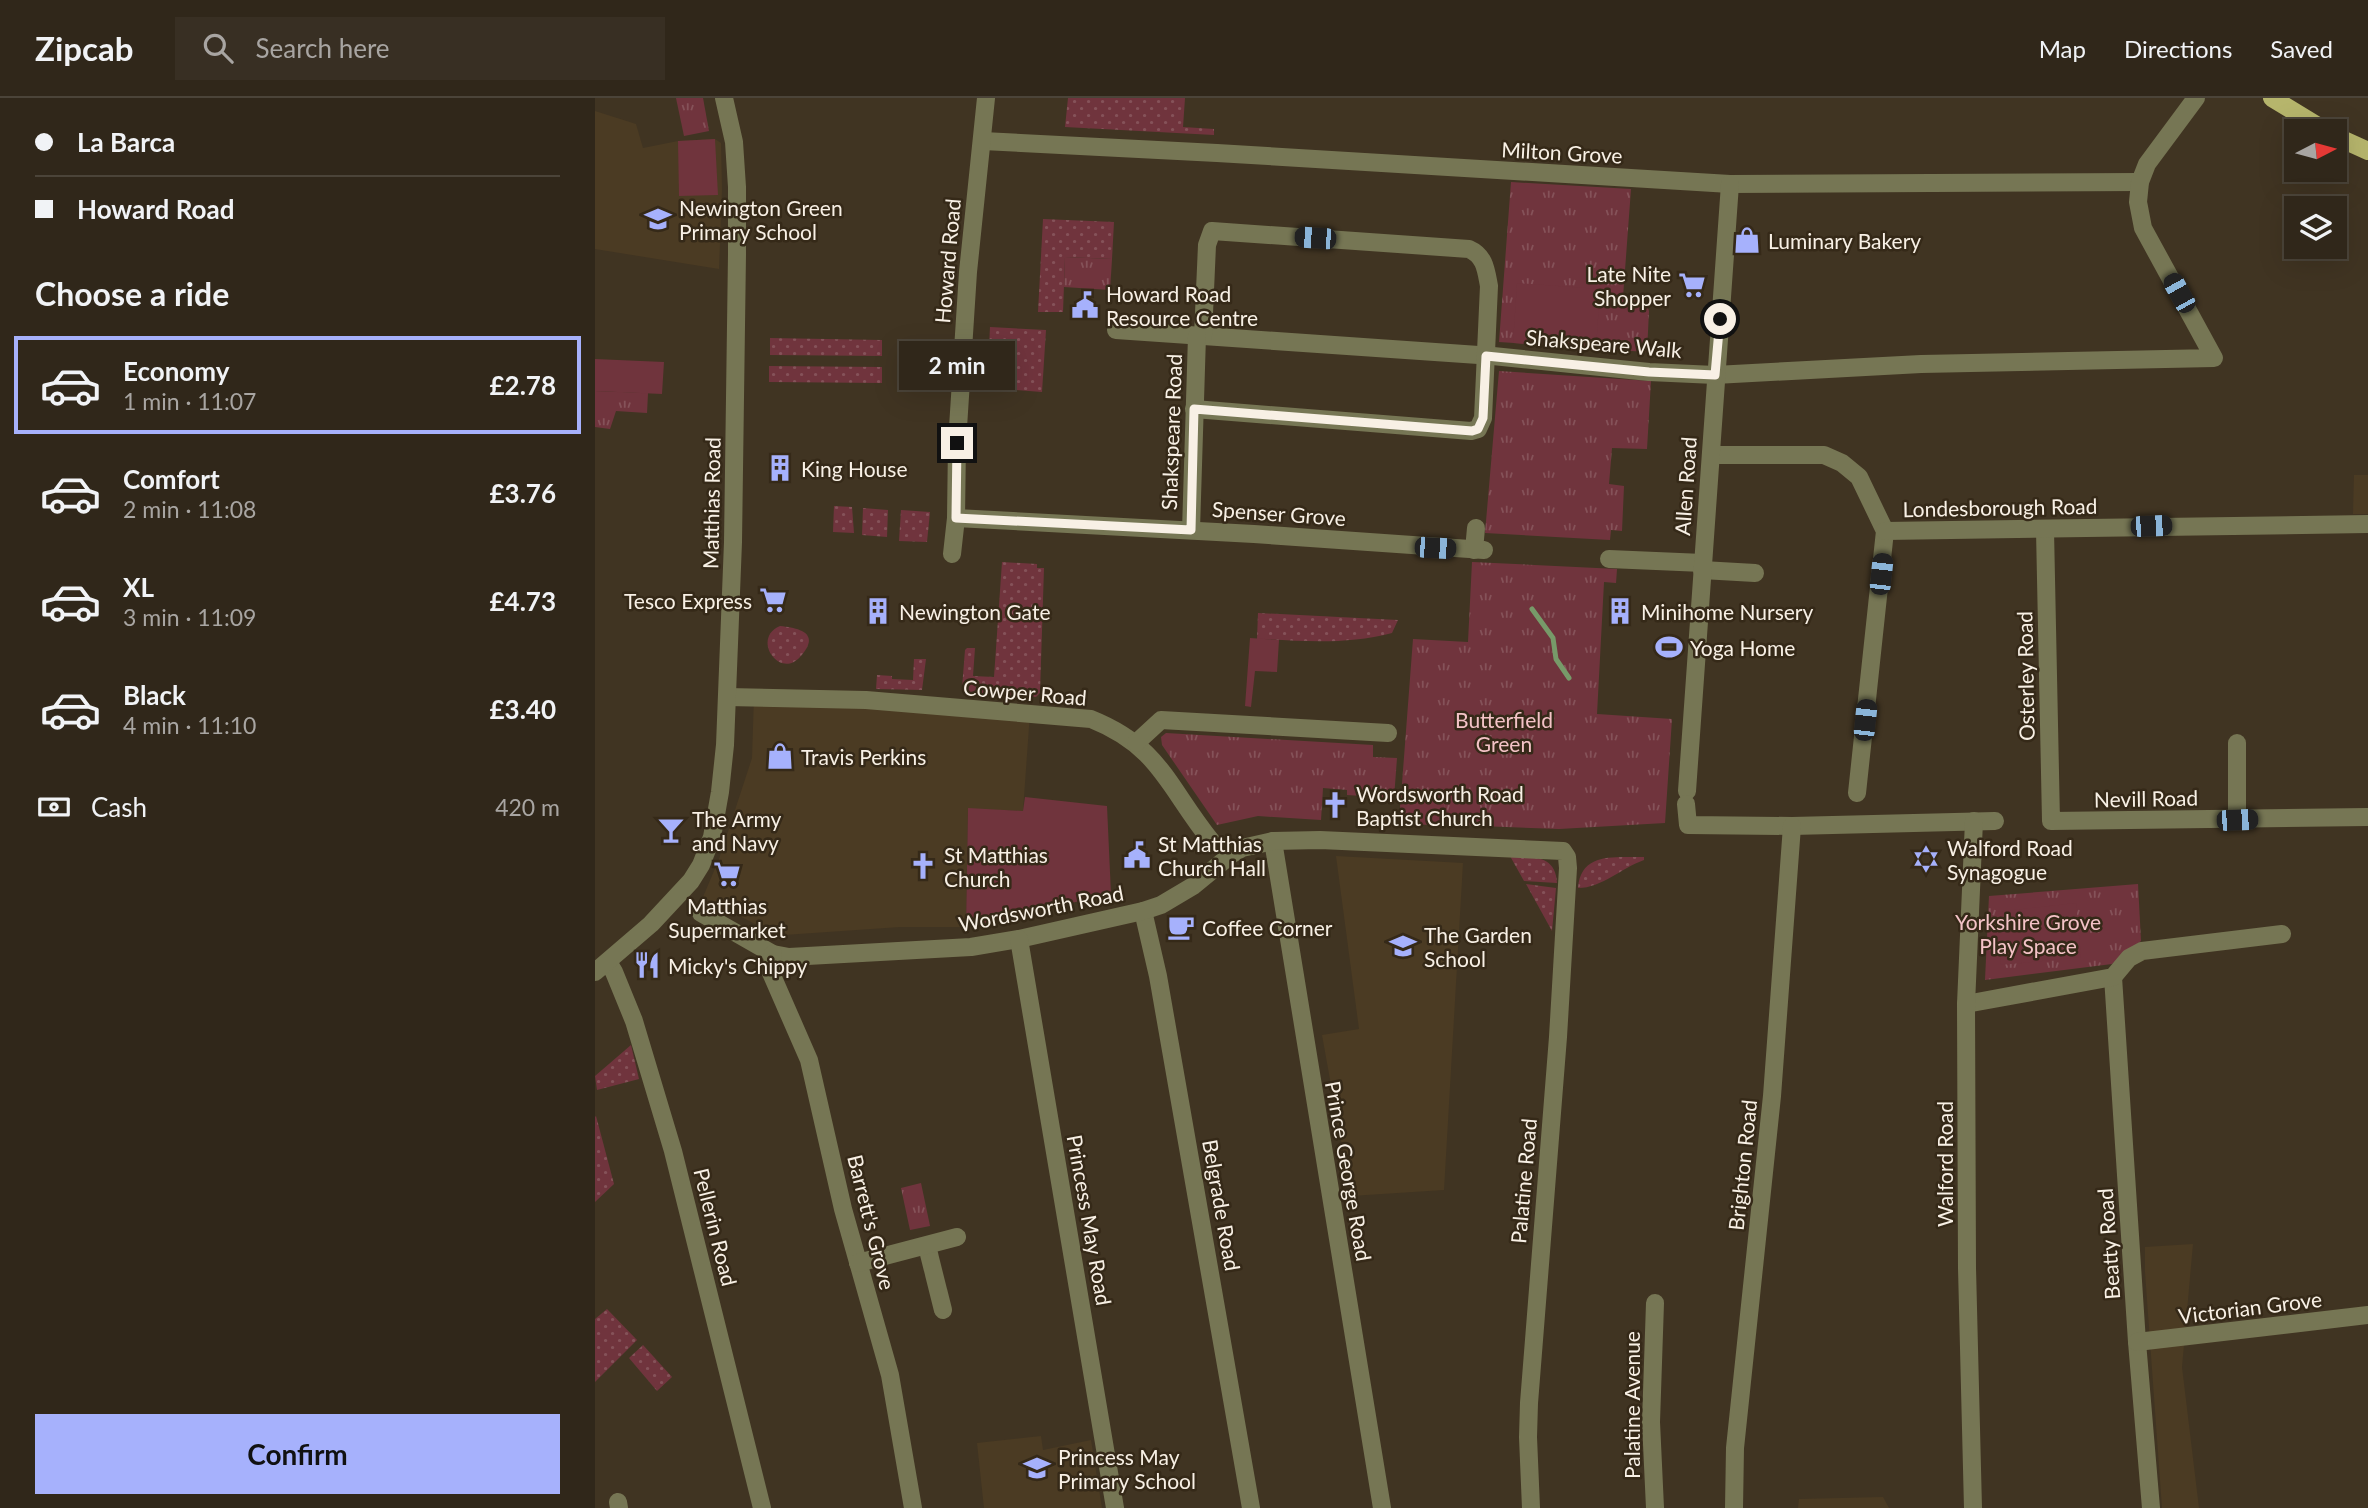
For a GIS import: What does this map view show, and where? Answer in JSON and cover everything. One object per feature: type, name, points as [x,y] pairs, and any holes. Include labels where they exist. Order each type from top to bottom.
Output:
[{"type":"main road","points":[[2272,98],[2306,119]]},
{"type":"main road","points":[[2347,141],[2368,151]]},
{"type":"street","name":"Matthias Road","points":[[602,967],[652,924],[677,898],[701,865],[712,838],[725,745],[734,496],[737,187],[734,142],[725,98]]},
{"type":"street","name":"Howard Road","points":[[953,554],[957,443],[968,284],[986,98]]},
{"type":"street","points":[[2140,182],[2147,164],[2196,98]]},
{"type":"street","name":"Milton Grove","points":[[982,141],[1730,184],[2140,182]]},
{"type":"street","name":"Shakspeare Walk","points":[[1116,330],[1715,375],[1921,364],[2214,358],[2143,228],[2138,202],[2140,182]]},
{"type":"street","name":"Allen Road","points":[[1730,184],[1686,797],[1688,825],[1792,825]]},
{"type":"street","name":"Shakspeare Road","points":[[1191,530],[1194,409],[1207,245],[1212,232],[1469,249],[1482,258],[1489,286],[1486,356]]},
{"type":"street","points":[[1194,409],[1472,431],[1478,429],[1483,418],[1486,356]]},
{"type":"street","points":[[1711,455],[1824,454],[1842,463],[1859,477],[1885,531],[1857,793]]},
{"type":"street","name":"Spenser Grove","points":[[956,518],[1191,530],[1479,550],[1476,528]]},
{"type":"street","name":"Londesborough Road","points":[[1885,531],[2368,524]]},
{"type":"street","name":"Osterley Road","points":[[2045,530],[2051,821]]},
{"type":"street","points":[[1609,559],[1755,573]]},
{"type":"street","name":"Cowper Road","points":[[727,697],[866,700],[1079,717],[1108,726],[1136,743],[1156,761],[1212,842]]},
{"type":"street","points":[[1136,743],[1161,720],[1388,733]]},
{"type":"street","points":[[2237,743],[2237,820]]},
{"type":"street","name":"Nevill Road","points":[[2051,821],[2368,817]]},
{"type":"street","name":"Walford Road","points":[[1973,821],[1966,1004],[1967,1268],[1973,1508]]},
{"type":"street","points":[[1792,825],[1995,821]]},
{"type":"street","name":"Brighton Road","points":[[1734,1508],[1735,1448],[1772,1096],[1792,825]]},
{"type":"street","name":"Wordsworth Road","points":[[701,913],[773,954],[789,957],[947,948],[1019,939],[1161,905],[1193,886],[1242,848],[1290,839],[1380,844]]},
{"type":"street","name":"Prince George Road","points":[[1273,841],[1383,1508]]},
{"type":"street","name":"Palatine Road","points":[[1380,844],[1562,853],[1558,1037],[1529,1403],[1531,1508]]},
{"type":"street","name":"Belgrade Road","points":[[1143,911],[1160,989],[1251,1508]]},
{"type":"street","points":[[1966,1004],[2113,977],[2129,958],[2142,951],[2281,934]]},
{"type":"street","name":"Princess May Road","points":[[1019,939],[1115,1508]]},
{"type":"street","name":"Barrett's Grove","points":[[773,954],[771,973],[809,1060],[858,1263],[890,1375],[913,1508]]},
{"type":"street","name":"Pellerin Road","points":[[602,967],[614,971],[637,1030],[673,1151],[762,1508]]},
{"type":"street","name":"Beatty Road","points":[[2113,977],[2137,1342],[2151,1508]]},
{"type":"street","points":[[858,1263],[957,1237]]},
{"type":"street","points":[[926,1246],[943,1310]]},
{"type":"street","name":"Palatine Avenue","points":[[1655,1303],[1651,1422],[1655,1508]]},
{"type":"street","name":"Victorian Grove","points":[[2137,1342],[2368,1315]]},
{"type":"shaded area","name":"Newington Green Primary School","points":[[595,111],[636,124],[643,148],[678,141],[715,139],[721,143],[719,269],[595,249]]},
{"type":"shaded area","points":[[2354,475],[2368,475],[2368,514],[2353,514]]},
{"type":"shaded area","points":[[754,696],[1030,713],[1023,811],[968,809],[966,927],[900,927],[784,935],[753,923],[703,897],[719,859],[752,758]]},
{"type":"shaded area","name":"The Garden School","points":[[1336,856],[1463,863],[1444,1190],[1351,1196],[1322,1035],[1359,1029]]},
{"type":"shaded area","points":[[2193,1244],[2182,1367],[2199,1508],[2162,1508],[2145,1247]]},
{"type":"shaded area","name":"Princess May Primary School","points":[[1041,1436],[1043,1450],[1091,1440],[1102,1508],[984,1508],[977,1443]]},
{"type":"shaded area","points":[[1883,1497],[1889,1508],[1798,1508],[1799,1499]]},
{"type":"green space","points":[[676,98],[703,98],[709,131],[684,136]]},
{"type":"green space","points":[[1068,98],[1185,98],[1183,127],[1214,129],[1214,135],[1065,127]]},
{"type":"green space","points":[[715,139],[718,195],[679,196],[678,141]]},
{"type":"green space","points":[[1511,182],[1631,189],[1623,297],[1645,299],[1649,311],[1647,352],[1499,342]]},
{"type":"green space","points":[[1043,219],[1114,222],[1112,259],[1065,257],[1063,312],[1038,312]]},
{"type":"green space","points":[[1065,257],[1112,259],[1110,290],[1064,287]]},
{"type":"green space","points":[[1517,283],[1600,289],[1596,349],[1513,343]]},
{"type":"green space","points":[[990,327],[1046,330],[1042,392],[987,388]]},
{"type":"green space","points":[[770,338],[882,340],[882,356],[770,355]]},
{"type":"green space","points":[[595,359],[664,362],[662,394],[595,391]]},
{"type":"green space","points":[[769,366],[882,367],[882,383],[769,382]]},
{"type":"green space","points":[[1499,371],[1651,381],[1647,449],[1612,448],[1609,484],[1624,486],[1622,531],[1611,530],[1610,540],[1485,533]]},
{"type":"green space","points":[[595,391],[648,393],[647,413],[616,411],[610,429],[595,427]]},
{"type":"green space","points":[[834,506],[852,507],[854,533],[833,532]]},
{"type":"green space","points":[[863,508],[888,510],[887,537],[862,535]]},
{"type":"green space","points":[[901,510],[930,512],[927,542],[899,541]]},
{"type":"green space","points":[[1002,562],[1037,564],[1037,568],[1044,568],[1040,693],[1036,697],[968,694],[962,688],[967,648],[975,648],[973,676],[994,677]]},
{"type":"green space","name":"Butterfield Green","points":[[1472,562],[1617,569],[1616,583],[1604,582],[1597,714],[1672,719],[1665,823],[1559,829],[1399,823],[1413,639],[1468,642]]},
{"type":"green space","points":[[1258,613],[1398,620],[1392,633],[1375,637],[1325,641],[1257,639]]},
{"type":"green space","points":[[780,626],[795,628],[808,638],[806,649],[792,663],[784,664],[777,660],[768,647],[772,632]]},
{"type":"green space","points":[[1250,638],[1279,640],[1277,672],[1255,671],[1251,707],[1245,706]]},
{"type":"green space","points":[[914,659],[926,659],[922,690],[876,689],[877,675],[913,680]]},
{"type":"green space","name":"Butterfield Green","points":[[1166,733],[1373,745],[1373,757],[1397,758],[1394,798],[1347,795],[1347,790],[1323,788],[1321,820],[1258,816],[1217,825],[1162,745],[1161,737]]},
{"type":"green space","points":[[1401,796],[1445,800],[1443,826],[1399,823]]},
{"type":"green space","points":[[1025,797],[1107,806],[1111,894],[966,927],[968,808],[1023,811]]},
{"type":"green space","points":[[1510,856],[1534,857],[1547,862],[1556,874],[1557,883],[1524,881]]},
{"type":"green space","points":[[1612,857],[1644,857],[1644,860],[1595,885],[1578,888],[1581,876],[1593,862]]},
{"type":"green space","points":[[1526,884],[1556,888],[1552,931]]},
{"type":"green space","name":"Yorkshire Grove Play Space","points":[[2138,884],[2141,941],[2112,964],[1985,980],[1989,896]]},
{"type":"green space","points":[[2076,903],[2081,957],[2001,965],[1996,912]]},
{"type":"green space","points":[[631,1045],[639,1079],[597,1090],[595,1076]]},
{"type":"green space","points":[[595,1117],[614,1184],[595,1202]]},
{"type":"green space","points":[[921,1183],[930,1226],[910,1230],[901,1188]]},
{"type":"green space","points":[[607,1309],[637,1340],[595,1382],[595,1319]]},
{"type":"green space","points":[[643,1345],[672,1377],[657,1391],[629,1358]]},
{"type":"waterway","points":[[1532,609],[1553,638],[1556,659],[1569,678]]},
{"type":"place","name":"Newington Green Primary School","points":[[658,219]]},
{"type":"place","name":"Luminary Bakery","points":[[1747,240]]},
{"type":"place","name":"Late Nite Shopper","points":[[1692,285]]},
{"type":"place","name":"Howard Road Resource Centre","points":[[1085,305]]},
{"type":"place","name":"King House","points":[[780,468]]},
{"type":"place","name":"Tesco Express","points":[[773,600]]},
{"type":"place","name":"Newington Gate","points":[[878,611]]},
{"type":"place","name":"Minihome Nursery","points":[[1620,611]]},
{"type":"place","name":"Yoga Home","points":[[1669,647]]},
{"type":"place","name":"Travis Perkins","points":[[780,756]]},
{"type":"place","name":"Wordsworth Road Baptist Church","points":[[1335,805]]},
{"type":"place","name":"The Army and Navy","points":[[671,830]]},
{"type":"place","name":"St Matthias Church Hall","points":[[1137,855]]},
{"type":"place","name":"Walford Road Synagogue","points":[[1926,859]]},
{"type":"place","name":"St Matthias Church","points":[[923,866]]},
{"type":"place","name":"Matthias Supermarket","points":[[727,874]]},
{"type":"place","name":"Coffee Corner","points":[[1181,927]]},
{"type":"place","name":"The Garden School","points":[[1403,946]]},
{"type":"place","name":"Micky's Chippy","points":[[647,965]]},
{"type":"place","name":"Princess May Primary School","points":[[1037,1468]]},
{"type":"route","points":[[957,443],[956,518],[1191,530],[1194,409],[1472,431],[1482,424],[1486,356],[1649,372],[1715,375],[1720,319]]}]
